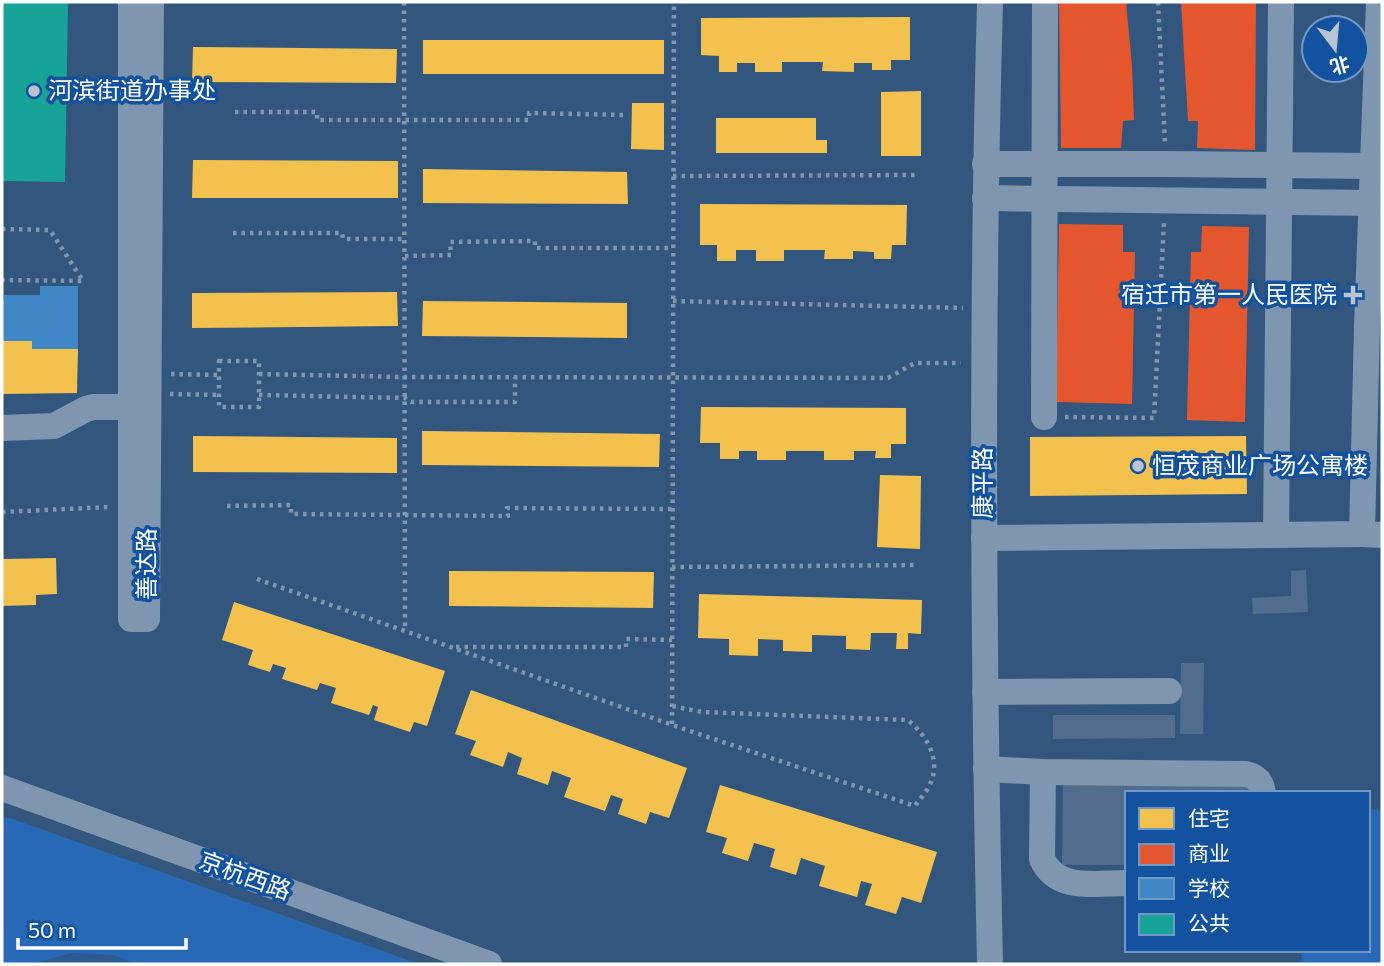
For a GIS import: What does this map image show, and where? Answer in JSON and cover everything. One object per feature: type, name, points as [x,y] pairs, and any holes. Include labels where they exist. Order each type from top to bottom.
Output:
[{"type":"street","name":"善达路","points":[[131,2],[139,407],[147,619],[131,619],[131,506],[139,407],[151,2]]},
{"type":"street","name":"康平路","points":[[990,2],[984,308],[985,692],[990,964]]},
{"type":"street","points":[[1044,417],[1045,2]]},
{"type":"street","points":[[1276,535],[1281,2]]},
{"type":"street","points":[[984,538],[1372,535],[1379,2]]},
{"type":"street","points":[[985,164],[1378,165]]},
{"type":"street","points":[[985,198],[1279,202],[1375,216]]},
{"type":"street","points":[[2,428],[54,426],[93,407],[139,407]]},
{"type":"street","points":[[985,692],[1169,691]]},
{"type":"street","points":[[986,769],[1246,774],[1256,777],[1263,791]]},
{"type":"street","points":[[1043,772],[1042,859],[1046,868],[1053,875],[1070,883],[1125,883]]},
{"type":"street","name":"京杭西路","points":[[2,788],[489,964]]},
{"type":"path","points":[[404,2],[405,631]]},
{"type":"path","points":[[672,724],[674,2]]},
{"type":"path","points":[[1158,2],[1165,164]]},
{"type":"path","points":[[235,112],[317,112],[317,120],[529,120],[529,113],[625,115]]},
{"type":"path","points":[[673,176],[918,175]]},
{"type":"path","points":[[1044,417],[1154,418],[1165,200]]},
{"type":"path","points":[[2,229],[50,230],[83,281],[2,280]]},
{"type":"path","points":[[233,233],[342,233],[343,239],[405,239]]},
{"type":"path","points":[[405,256],[451,255],[450,242],[535,241],[535,248],[673,248]]},
{"type":"path","points":[[673,301],[984,308]]},
{"type":"path","points":[[219,361],[259,361],[259,374],[259,407],[219,407],[219,361]]},
{"type":"path","points":[[259,374],[888,378],[915,363],[984,364]]},
{"type":"path","points":[[259,395],[405,398],[411,402],[515,402],[515,377]]},
{"type":"path","points":[[227,506],[291,505],[291,514],[508,516],[507,508],[672,509]]},
{"type":"path","points":[[2,512],[131,506]]},
{"type":"path","points":[[672,566],[918,565]]},
{"type":"path","points":[[257,579],[915,806],[929,787],[934,772],[934,757],[929,743],[908,720],[702,712],[672,706]]},
{"type":"path","points":[[450,647],[626,646],[626,639],[672,640]]},
{"type":"shaded area","points":[[1370,808],[1382,811],[1382,964],[1301,964],[1302,952],[1370,952]]},
{"type":"shaded area","points":[[2,818],[10,818],[419,964],[2,964]]},
{"type":"shaded area","points":[[71,953],[114,955],[135,964],[32,964]]},
{"type":"building: 住宅","points":[[910,17],[910,60],[891,60],[891,70],[872,70],[872,63],[854,63],[854,72],[822,71],[823,62],[782,62],[782,72],[755,72],[755,63],[737,63],[737,72],[719,72],[719,56],[701,55],[701,18]]},
{"type":"building: 住宅","points":[[423,40],[664,40],[664,74],[423,74]]},
{"type":"building: 住宅","points":[[193,47],[397,49],[396,83],[192,82]]},
{"type":"building: 住宅","points":[[921,91],[921,156],[881,156],[881,92]]},
{"type":"building: 住宅","points":[[632,103],[664,103],[664,150],[631,149]]},
{"type":"building: 住宅","points":[[716,118],[816,118],[816,140],[827,140],[827,153],[716,153]]},
{"type":"building: 住宅","points":[[193,160],[398,161],[398,198],[192,198]]},
{"type":"building: 住宅","points":[[423,169],[627,172],[628,204],[423,203]]},
{"type":"building: 住宅","points":[[700,204],[907,205],[906,245],[892,245],[891,259],[874,259],[874,252],[853,251],[853,259],[824,259],[825,250],[784,250],[784,261],[756,261],[756,250],[736,250],[736,261],[717,261],[717,245],[700,245]]},
{"type":"building: 住宅","points":[[397,292],[398,326],[192,328],[192,293]]},
{"type":"building: 住宅","points":[[423,301],[627,303],[627,338],[422,336]]},
{"type":"building: 住宅","points":[[2,341],[32,341],[32,349],[78,349],[77,393],[2,394]]},
{"type":"building: 住宅","points":[[701,407],[906,408],[906,444],[891,444],[891,458],[875,458],[876,451],[854,451],[854,460],[824,460],[824,451],[786,451],[786,460],[757,460],[757,451],[739,451],[739,459],[720,459],[720,443],[700,443]]},
{"type":"building: 住宅","points":[[422,431],[660,434],[659,467],[422,465]]},
{"type":"building: 住宅","points":[[193,436],[397,438],[397,473],[193,472]]},
{"type":"building: 住宅","name":"恒茂商业广场公寓楼","points":[[1246,436],[1247,494],[1030,496],[1030,437]]},
{"type":"building: 住宅","points":[[880,475],[921,476],[920,549],[877,547]]},
{"type":"building: 住宅","points":[[56,558],[57,594],[36,595],[36,605],[2,606],[2,559]]},
{"type":"building: 住宅","points":[[449,571],[654,572],[653,608],[449,606]]},
{"type":"building: 住宅","points":[[699,594],[922,600],[921,634],[908,633],[908,649],[896,649],[897,633],[871,633],[870,650],[846,649],[846,636],[812,635],[812,652],[783,651],[783,640],[758,639],[758,656],[729,655],[729,639],[698,638]]},
{"type":"building: 住宅","points":[[234,602],[445,671],[427,726],[414,722],[410,732],[374,720],[378,707],[373,705],[369,715],[331,703],[336,688],[320,683],[317,690],[282,679],[286,668],[273,664],[270,672],[248,665],[253,650],[222,640]]},
{"type":"building: 住宅","points":[[471,690],[687,768],[669,818],[650,812],[646,824],[618,814],[623,799],[611,795],[605,811],[564,797],[571,778],[552,771],[548,785],[517,774],[522,758],[508,752],[503,767],[470,755],[476,741],[455,734]]},
{"type":"building: 住宅","points":[[720,785],[937,852],[921,903],[902,897],[896,914],[865,905],[872,884],[861,881],[857,897],[819,886],[825,866],[801,858],[796,875],[770,867],[775,849],[754,843],[748,861],[722,853],[727,838],[706,832]]},
{"type":"building: 商业","points":[[1059,2],[1126,2],[1134,120],[1123,121],[1121,148],[1061,148]]},
{"type":"building: 商业","points":[[1181,2],[1256,2],[1255,150],[1197,148],[1198,121],[1188,121]]},
{"type":"building: 商业","points":[[1059,224],[1123,225],[1123,252],[1135,252],[1132,404],[1056,402]]},
{"type":"building: 商业","points":[[1202,226],[1249,227],[1245,422],[1187,420],[1191,252],[1201,252]]},
{"type":"building: 学校","points":[[40,286],[78,286],[78,349],[32,349],[32,341],[2,341],[4,295],[40,295]]},
{"type":"building: 公共","name":"河滨街道办事处","points":[[2,2],[68,2],[65,182],[2,181]]},
{"type":"building: 其他","points":[[1306,570],[1308,612],[1253,614],[1252,598],[1291,596],[1291,571]]},
{"type":"building: 其他","points":[[1181,663],[1204,663],[1203,734],[1180,734]]},
{"type":"building: 其他","points":[[1053,715],[1175,715],[1175,738],[1053,739]]},
{"type":"building: 其他","points":[[1063,783],[1252,785],[1252,791],[1125,791],[1125,865],[1062,865]]},
{"type":"place","name":"河滨街道办事处","points":[[34,91]]},
{"type":"place","name":"宿迁市第一人民医院","points":[[1353,295]]},
{"type":"place","name":"恒茂商业广场公寓楼","points":[[1138,466]]}]
